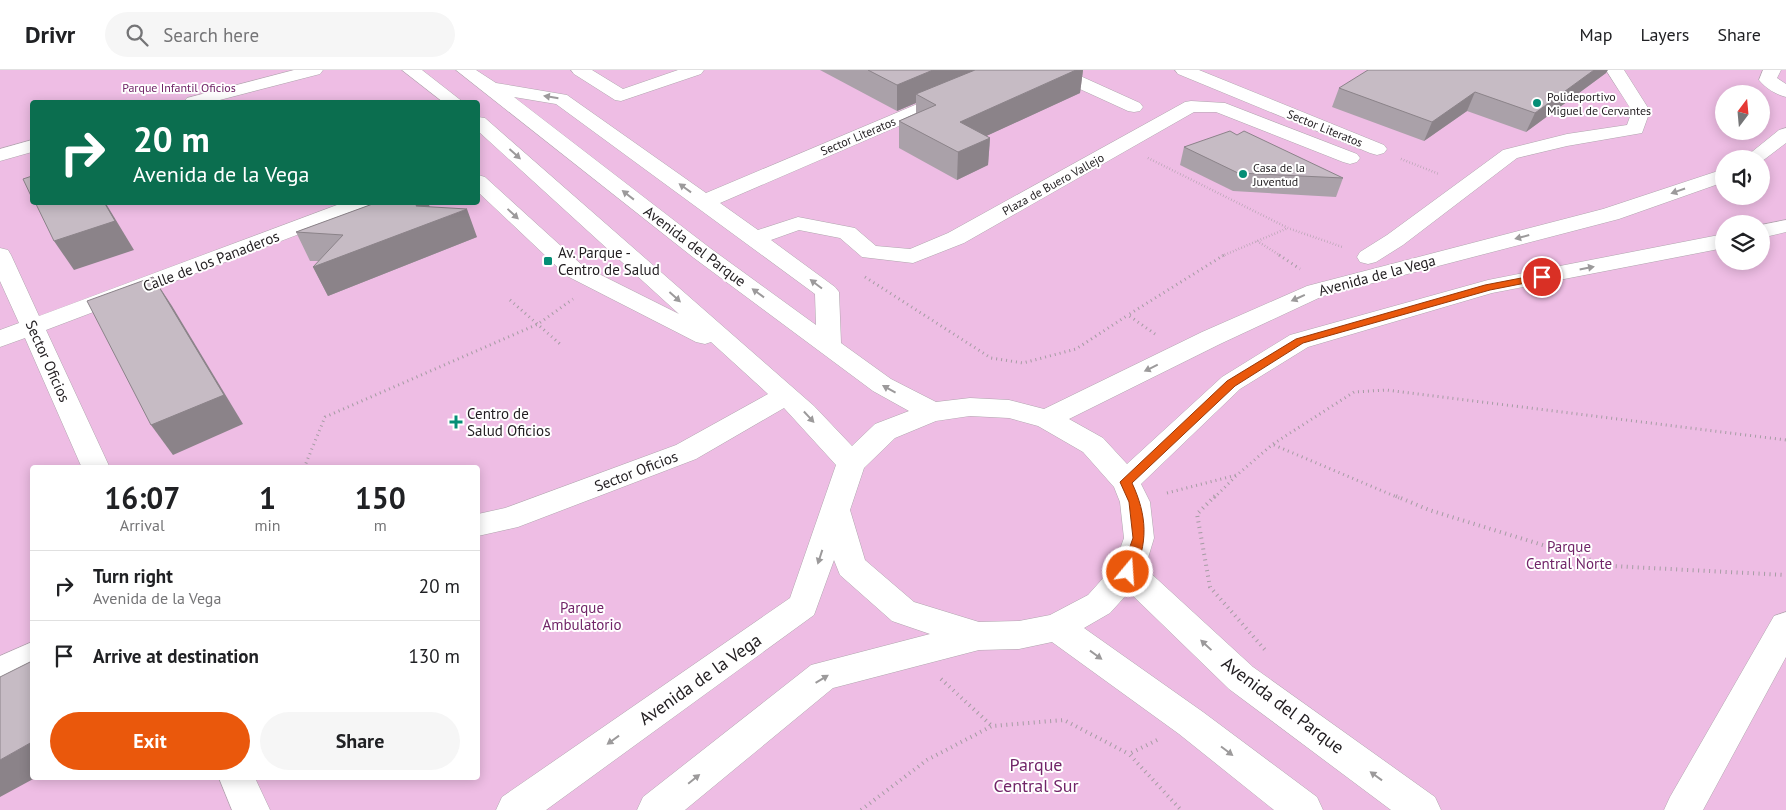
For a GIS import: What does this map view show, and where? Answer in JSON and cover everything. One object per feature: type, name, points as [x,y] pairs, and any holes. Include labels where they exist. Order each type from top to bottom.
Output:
[{"type":"street","points":[[202,100],[314,70]]},
{"type":"street","points":[[411,70],[445,99]]},
{"type":"street","name":"Avenida del Parque","points":[[464,70],[491,88],[702,253],[882,385],[932,412]]},
{"type":"street","points":[[580,70],[621,96],[695,70]]},
{"type":"street","name":"Sector Literatos","points":[[704,202],[1013,70]]},
{"type":"street","points":[[1053,70],[1134,107]]},
{"type":"street","name":"Sector Literatos","points":[[1184,70],[1376,149]]},
{"type":"street","points":[[1368,257],[1395,240],[1510,154],[1568,140],[1635,129],[1641,111],[1615,70]]},
{"type":"street","points":[[1765,74],[1786,92]]},
{"type":"street","points":[[491,88],[561,99],[827,292],[829,345]]},
{"type":"street","name":"Plaza de Buero Vallejo","points":[[755,238],[798,223],[847,233],[870,252],[913,256],[956,238],[1192,106],[1219,106],[1350,158]]},
{"type":"street","points":[[480,124],[805,412],[851,463],[885,431],[932,412],[970,407],[1009,409],[1047,419],[1093,445],[1130,492],[1139,538],[1128,572],[1100,604],[1056,627],[1019,635],[979,636],[824,676],[656,810]]},
{"type":"street","points":[[1765,150],[1786,134]]},
{"type":"street","points":[[0,155],[30,147]]},
{"type":"street","name":"Avenida de la Vega","points":[[1047,419],[1181,353],[1315,291],[1611,214],[1715,178]]},
{"type":"street","points":[[480,183],[575,271],[738,353]]},
{"type":"street","name":"Calle de los Panaderos","points":[[0,339],[358,205]]},
{"type":"street","points":[[1770,230],[1786,226]]},
{"type":"street","points":[[1130,492],[1231,384],[1299,341],[1488,288],[1715,243]]},
{"type":"street","name":"Sector Oficios","points":[[0,255],[95,465]]},
{"type":"street","name":"Sector Oficios","points":[[480,525],[508,519],[686,452],[786,395]]},
{"type":"street","name":"Avenida de la Vega","points":[[515,810],[803,606],[851,463]]},
{"type":"street","points":[[835,510],[851,566],[903,612],[979,636]]},
{"type":"street","name":"Avenida del Parque","points":[[1128,572],[1241,678],[1419,807]]},
{"type":"street","points":[[1683,810],[1786,626]]},
{"type":"street","points":[[1056,627],[1191,724],[1304,810]]},
{"type":"street","points":[[0,673],[30,657]]},
{"type":"street","points":[[238,780],[251,810]]},
{"type":"path","name":"Sector Literatos","points":[[1376,149],[1467,186]]},
{"type":"path","points":[[1153,160],[1288,228],[1368,257]]},
{"type":"path","points":[[860,273],[983,354],[999,360],[1023,363],[1076,349],[1224,255],[1288,228]]},
{"type":"path","points":[[1257,241],[1328,287]]},
{"type":"path","points":[[305,465],[326,417],[538,324],[596,282]]},
{"type":"path","points":[[510,300],[560,344]]},
{"type":"path","points":[[1128,315],[1181,353]]},
{"type":"path","points":[[1130,492],[1237,475],[1273,444],[1354,392],[1386,390],[1786,440]]},
{"type":"path","points":[[1273,444],[1429,510],[1611,566],[1786,574]]},
{"type":"path","points":[[912,652],[992,726]]},
{"type":"path","points":[[861,810],[927,760],[992,726],[1064,720],[1129,754]]},
{"type":"green space","points":[[0,70],[1786,70],[1786,810],[0,810]]},
{"type":"building","points":[[868,70],[933,70],[897,85]]},
{"type":"building","points":[[975,70],[1076,70],[960,122],[990,138],[958,152],[899,121],[936,105],[916,94]]},
{"type":"building","points":[[1368,70],[1594,70],[1535,113],[1475,92],[1432,122],[1339,88]]},
{"type":"building","points":[[1230,131],[1237,135],[1244,131],[1343,178],[1238,173],[1184,147]]},
{"type":"building","points":[[30,177],[30,194],[23,179]]},
{"type":"building","points":[[36,205],[106,205],[115,221],[54,241]]},
{"type":"building","points":[[370,205],[416,205],[467,209],[313,267],[343,235],[296,232]]},
{"type":"building","points":[[153,277],[224,395],[151,425],[87,301]]},
{"type":"building","points":[[30,662],[30,743],[0,760],[0,677]]},
{"type":"place","name":"Polideportivo Miguel de Cervantes","points":[[1537,103]]},
{"type":"place","name":"Casa de la Juventud","points":[[1243,174]]},
{"type":"place","name":"Av. Parque - Centro de Salud","points":[[548,261]]},
{"type":"place","name":"Centro de Salud Oficios","points":[[456,422]]},
{"type":"route","points":[[1128,572],[1139,538],[1135,502],[1126,482],[1231,384],[1299,341],[1488,288],[1542,277]]},
{"type":"park label","name":"Parque Infantil Oficios","points":[[179,87]]},
{"type":"park label","name":"Parque Central Norte","points":[[1569,554]]},
{"type":"park label","name":"Parque Ambulatorio","points":[[582,616]]},
{"type":"park label","name":"Parque Central Sur","points":[[1036,774]]}]
